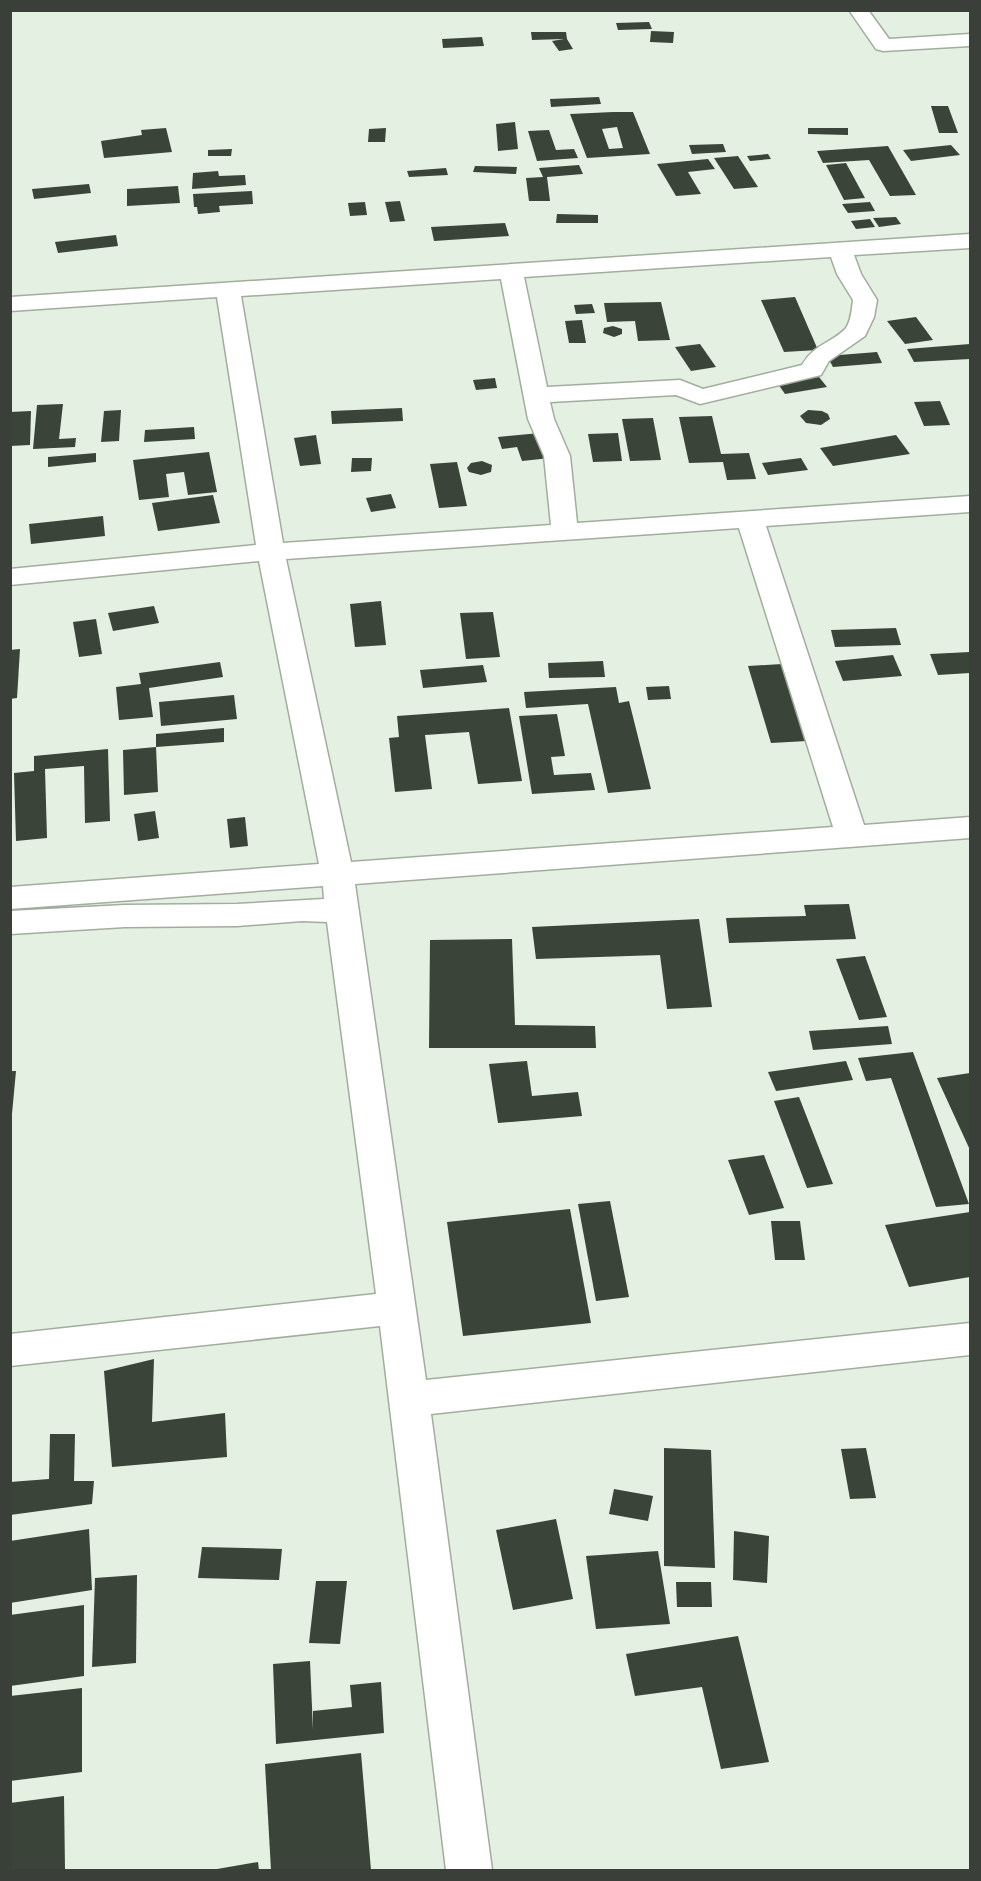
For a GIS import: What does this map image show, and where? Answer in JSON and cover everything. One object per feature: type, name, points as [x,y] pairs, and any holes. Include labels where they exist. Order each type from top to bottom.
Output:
[{"type":"street","points":[[858,10],[883,45],[970,40]]},
{"type":"street","points":[[10,304],[970,241]]},
{"type":"street","points":[[536,395],[680,387],[700,397],[812,370],[819,357],[857,332],[862,317],[865,300],[849,274],[840,249]]},
{"type":"street","points":[[511,272],[541,419],[557,456],[565,532]]},
{"type":"street","points":[[228,291],[271,552],[342,911],[397,1308],[469,1870]]},
{"type":"street","points":[[10,577],[271,552],[970,504]]},
{"type":"street","points":[[750,519],[852,837]]},
{"type":"street","points":[[10,898],[970,828]]},
{"type":"street","points":[[10,923],[125,916],[237,915],[302,910],[342,911]]},
{"type":"street","points":[[10,1350],[397,1308]]},
{"type":"street","points":[[409,1399],[970,1339]]},
{"type":"building","points":[[649,22],[652,29],[618,30],[616,23]]},
{"type":"building","points":[[651,31],[674,32],[673,43],[650,42]]},
{"type":"building","points":[[531,32],[566,32],[573,49],[559,51],[552,41],[564,39],[532,40]]},
{"type":"building","points":[[482,37],[484,46],[443,48],[442,39]]},
{"type":"building","points":[[599,97],[601,104],[551,107],[550,99]]},
{"type":"building","points":[[931,106],[948,106],[958,133],[939,133]]},
{"type":"building","points":[[633,112],[650,154],[587,158],[570,114]],"holes":[[[617,127],[623,148],[609,149],[602,129]]]},
{"type":"building","points":[[515,122],[518,149],[498,151],[496,124]]},
{"type":"building","points":[[166,128],[172,152],[104,158],[101,141],[142,135],[141,130]]},
{"type":"building","points":[[386,128],[385,142],[368,142],[369,129]]},
{"type":"building","points":[[808,128],[848,128],[848,135],[808,134]]},
{"type":"building","points":[[549,130],[556,150],[574,149],[578,158],[537,161],[528,131]]},
{"type":"building","points":[[723,144],[726,152],[692,154],[689,145]]},
{"type":"building","points":[[951,145],[960,155],[911,161],[903,150]]},
{"type":"building","points":[[888,146],[916,195],[890,196],[869,160],[823,163],[817,151]]},
{"type":"building","points":[[232,149],[231,156],[208,156],[208,150]]},
{"type":"building","points":[[768,154],[771,159],[750,161],[747,156]]},
{"type":"building","points":[[738,156],[758,187],[734,189],[714,158]]},
{"type":"building","points":[[708,159],[715,169],[688,172],[701,194],[676,196],[657,164]]},
{"type":"building","points":[[846,163],[865,198],[844,200],[826,165]]},
{"type":"building","points":[[579,165],[583,174],[547,177],[550,201],[529,201],[526,178],[543,177],[539,168]]},
{"type":"building","points":[[475,166],[517,167],[516,174],[473,172]]},
{"type":"building","points":[[446,168],[448,175],[409,177],[407,171]]},
{"type":"building","points":[[218,171],[219,176],[245,175],[246,185],[192,189],[193,173]]},
{"type":"building","points":[[89,184],[91,193],[34,199],[32,189]]},
{"type":"building","points":[[178,186],[180,203],[127,206],[127,189]]},
{"type":"building","points":[[252,191],[253,204],[219,206],[220,212],[198,214],[197,207],[194,207],[193,194]]},
{"type":"building","points":[[400,201],[405,221],[390,222],[385,202]]},
{"type":"building","points":[[365,202],[367,215],[350,216],[348,203]]},
{"type":"building","points":[[870,202],[875,211],[848,213],[842,204]]},
{"type":"building","points":[[557,214],[598,215],[598,223],[556,223]]},
{"type":"building","points":[[896,217],[901,224],[879,227],[873,218]]},
{"type":"building","points":[[870,219],[875,227],[856,229],[851,221]]},
{"type":"building","points":[[505,223],[509,236],[434,241],[431,227]]},
{"type":"building","points":[[116,235],[118,246],[58,253],[55,242]]},
{"type":"building","points":[[795,297],[818,350],[784,352],[761,300]]},
{"type":"building","points":[[661,302],[670,340],[638,341],[635,321],[607,322],[604,303]]},
{"type":"building","points":[[592,304],[595,313],[576,314],[574,305]]},
{"type":"building","points":[[916,317],[933,340],[905,344],[887,321]]},
{"type":"building","points":[[582,320],[586,343],[569,343],[565,321]]},
{"type":"building","points":[[613,326],[622,329],[622,334],[614,337],[603,333],[604,328]]},
{"type":"building","points":[[700,344],[716,367],[691,371],[675,347]]},
{"type":"building","points":[[970,344],[970,359],[914,362],[907,349]]},
{"type":"building","points":[[877,352],[882,363],[833,367],[827,356]]},
{"type":"building","points":[[819,377],[827,387],[785,394],[778,384]]},
{"type":"building","points":[[495,378],[497,388],[476,390],[473,380]]},
{"type":"building","points":[[940,401],[950,425],[924,426],[914,402]]},
{"type":"building","points":[[63,404],[59,439],[76,438],[75,447],[33,449],[37,405]]},
{"type":"building","points":[[402,408],[403,421],[332,424],[331,411]]},
{"type":"building","points":[[121,410],[119,441],[101,442],[104,411]]},
{"type":"building","points":[[808,410],[822,411],[828,414],[830,419],[821,425],[806,423],[800,416]]},
{"type":"building","points":[[31,411],[30,445],[10,446],[10,412]]},
{"type":"building","points":[[712,416],[721,454],[749,453],[756,479],[727,480],[723,462],[689,463],[679,417]]},
{"type":"building","points":[[653,418],[661,460],[630,461],[622,419]]},
{"type":"building","points":[[194,427],[195,439],[144,442],[145,430]]},
{"type":"building","points":[[540,433],[550,458],[522,461],[517,447],[502,449],[498,437]]},
{"type":"building","points":[[618,433],[622,461],[593,462],[588,434]]},
{"type":"building","points":[[316,435],[321,464],[300,466],[294,438]]},
{"type":"building","points":[[896,435],[910,454],[833,466],[820,448]]},
{"type":"building","points":[[209,452],[217,492],[188,495],[184,472],[166,474],[169,497],[139,500],[133,460]]},
{"type":"building","points":[[96,453],[96,462],[48,467],[48,457]]},
{"type":"building","points":[[352,458],[372,458],[371,471],[351,472]]},
{"type":"building","points":[[801,458],[808,470],[768,475],[762,463]]},
{"type":"building","points":[[482,461],[492,465],[491,472],[481,475],[469,472],[467,468],[471,463]]},
{"type":"building","points":[[457,462],[467,506],[439,508],[430,464]]},
{"type":"building","points":[[391,494],[396,508],[371,512],[366,498]]},
{"type":"building","points":[[213,495],[220,523],[158,531],[152,503]]},
{"type":"building","points":[[103,516],[105,536],[31,544],[29,524]]},
{"type":"building","points":[[381,601],[386,645],[355,647],[350,604]]},
{"type":"building","points":[[154,606],[159,623],[113,631],[108,613]]},
{"type":"building","points":[[493,612],[500,657],[466,659],[460,613]]},
{"type":"building","points":[[96,619],[102,654],[79,657],[73,622]]},
{"type":"building","points":[[896,628],[901,645],[835,647],[831,630]]},
{"type":"building","points":[[20,649],[17,698],[10,699],[10,650]]},
{"type":"building","points":[[970,652],[970,673],[938,675],[930,654]]},
{"type":"building","points":[[893,655],[902,676],[843,681],[835,661]]},
{"type":"building","points":[[603,661],[605,677],[549,678],[548,663]]},
{"type":"building","points":[[220,662],[223,677],[149,688],[153,717],[119,720],[116,687],[141,684],[139,673]]},
{"type":"building","points":[[782,664],[807,741],[771,743],[748,666]]},
{"type":"building","points":[[483,665],[487,682],[423,688],[420,670]]},
{"type":"building","points":[[669,686],[671,699],[648,700],[646,687]]},
{"type":"building","points":[[616,687],[619,703],[629,701],[651,789],[608,793],[588,704],[526,708],[524,692]]},
{"type":"building","points":[[234,695],[237,719],[161,726],[159,702]]},
{"type":"building","points":[[509,708],[522,781],[478,784],[469,732],[425,735],[432,789],[395,792],[389,738],[399,737],[397,716]]},
{"type":"building","points":[[557,714],[565,756],[551,757],[554,775],[591,773],[595,790],[532,794],[519,716]]},
{"type":"building","points":[[224,728],[224,742],[156,747],[156,734]]},
{"type":"building","points":[[156,747],[158,792],[124,795],[123,750]]},
{"type":"building","points":[[108,749],[110,821],[85,823],[84,766],[45,769],[47,838],[16,841],[14,773],[34,771],[34,756]]},
{"type":"building","points":[[155,811],[159,838],[138,841],[134,814]]},
{"type":"building","points":[[245,817],[248,846],[230,848],[227,819]]},
{"type":"building","points":[[849,904],[856,939],[729,943],[726,918],[806,916],[804,905]]},
{"type":"building","points":[[699,919],[712,1007],[667,1009],[660,955],[536,959],[532,927]]},
{"type":"building","points":[[512,939],[515,1025],[595,1026],[596,1048],[429,1048],[430,940]]},
{"type":"building","points":[[865,956],[887,1017],[859,1020],[836,959]]},
{"type":"building","points":[[888,1026],[892,1044],[813,1050],[809,1031]]},
{"type":"building","points":[[913,1052],[969,1204],[936,1207],[891,1078],[866,1081],[858,1058]]},
{"type":"building","points":[[527,1061],[532,1096],[578,1092],[582,1116],[498,1123],[489,1064]]},
{"type":"building","points":[[846,1061],[853,1080],[776,1091],[768,1072]]},
{"type":"building","points":[[10,1071],[16,1071],[12,1114],[10,1114]]},
{"type":"building","points":[[970,1073],[970,1150],[937,1078]]},
{"type":"building","points":[[799,1097],[833,1184],[807,1188],[774,1101]]},
{"type":"building","points":[[764,1155],[784,1208],[749,1215],[728,1160]]},
{"type":"building","points":[[610,1201],[629,1297],[596,1301],[578,1204]]},
{"type":"building","points":[[570,1209],[591,1323],[463,1336],[447,1222]]},
{"type":"building","points":[[970,1212],[970,1277],[909,1287],[885,1225]]},
{"type":"building","points":[[771,1221],[800,1221],[805,1260],[775,1260]]},
{"type":"building","points":[[154,1359],[152,1422],[225,1413],[227,1457],[112,1467],[104,1371]]},
{"type":"building","points":[[50,1434],[75,1434],[74,1481],[94,1481],[92,1504],[10,1515],[10,1482],[49,1479]]},
{"type":"building","points":[[664,1448],[711,1450],[715,1568],[664,1566]]},
{"type":"building","points":[[866,1448],[876,1498],[850,1499],[841,1449]]},
{"type":"building","points":[[614,1489],[653,1496],[648,1521],[609,1514]]},
{"type":"building","points":[[556,1519],[573,1599],[513,1610],[496,1530]]},
{"type":"building","points":[[89,1529],[92,1590],[10,1603],[10,1541]]},
{"type":"building","points":[[734,1531],[769,1536],[767,1583],[733,1580]]},
{"type":"building","points":[[202,1547],[282,1549],[279,1580],[198,1578]]},
{"type":"building","points":[[658,1551],[670,1624],[596,1629],[586,1556]]},
{"type":"building","points":[[137,1575],[136,1663],[92,1667],[95,1578]]},
{"type":"building","points":[[316,1581],[347,1581],[340,1644],[309,1643]]},
{"type":"building","points":[[676,1582],[711,1582],[712,1607],[677,1607]]},
{"type":"building","points":[[84,1605],[84,1676],[10,1686],[10,1615]]},
{"type":"building","points":[[738,1636],[769,1762],[721,1769],[702,1687],[635,1696],[626,1654]]},
{"type":"building","points":[[310,1661],[313,1730],[313,1711],[352,1707],[350,1685],[381,1682],[384,1733],[276,1744],[273,1664]]},
{"type":"building","points":[[82,1688],[82,1772],[10,1781],[10,1696]]},
{"type":"building","points":[[361,1753],[371,1870],[271,1870],[265,1764]]},
{"type":"building","points":[[64,1796],[65,1870],[10,1870],[10,1803]]},
{"type":"building","points":[[258,1862],[259,1870],[217,1870],[217,1869]]}]
